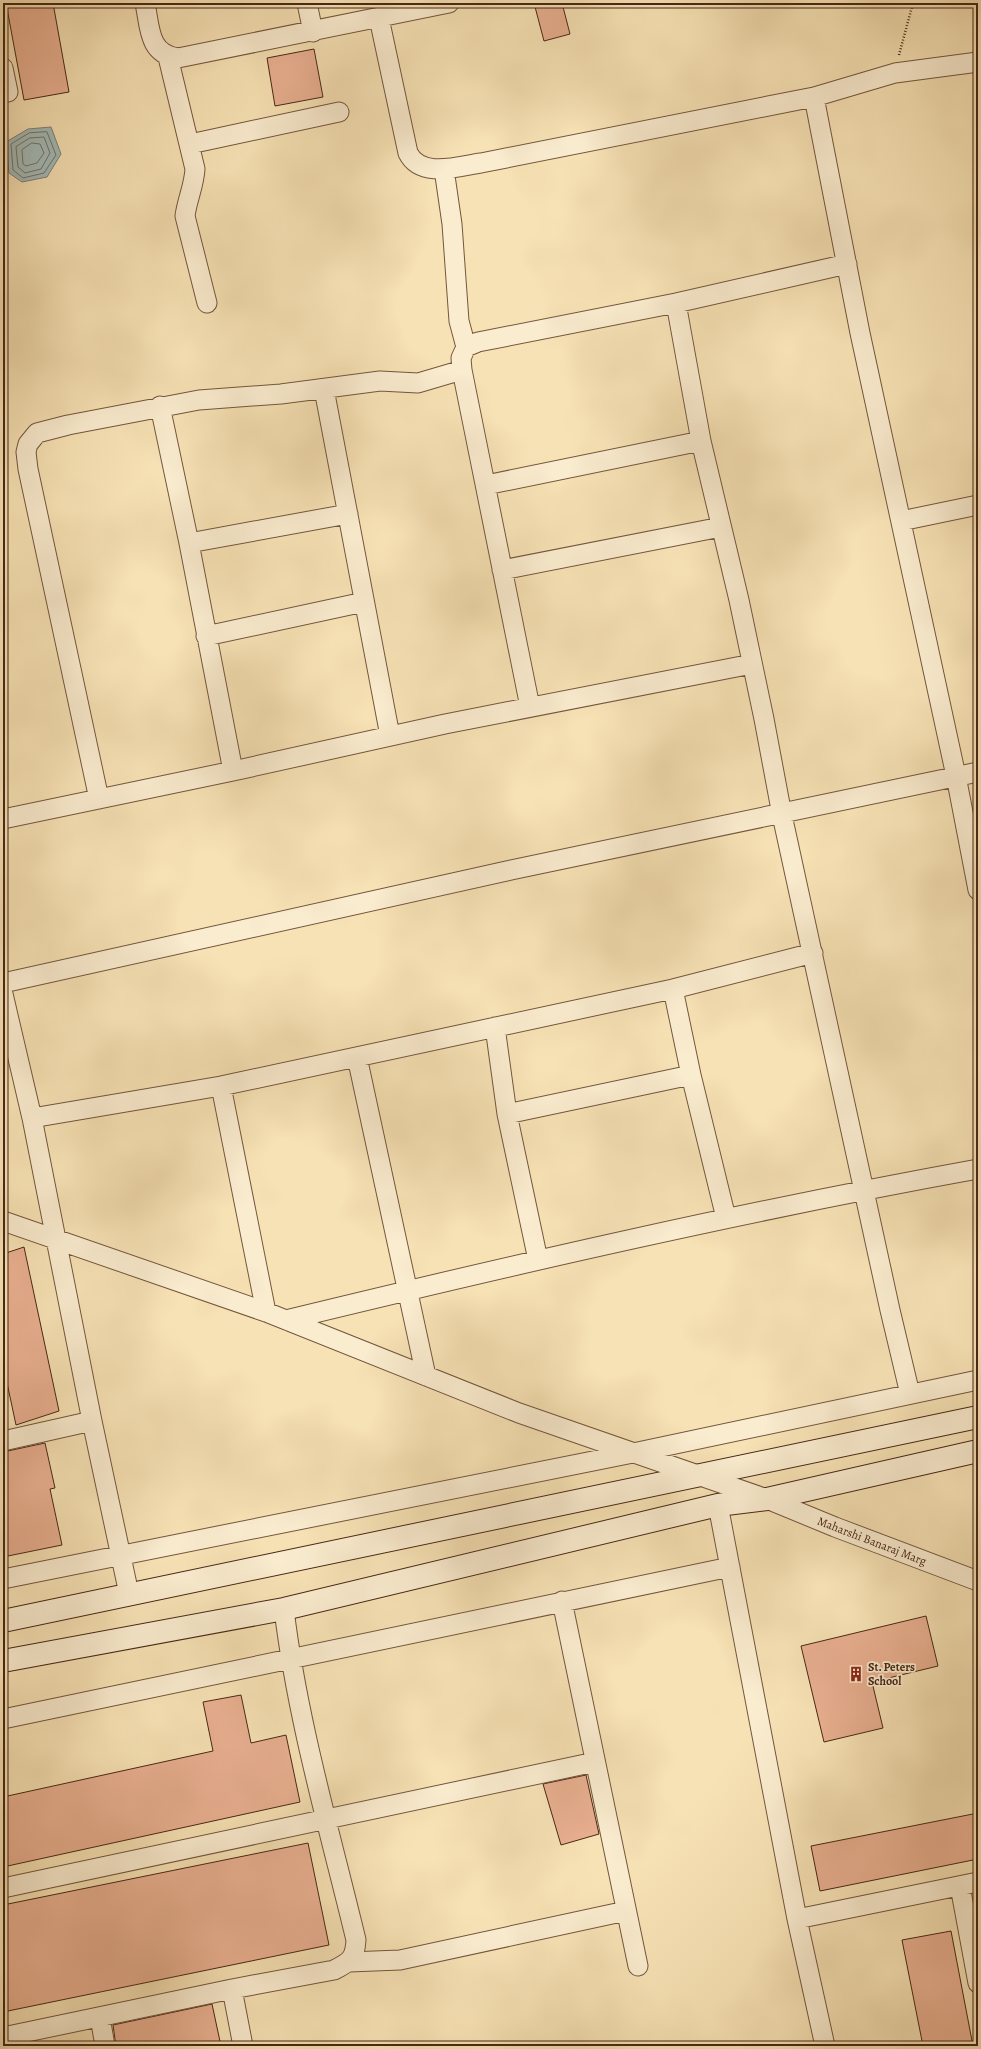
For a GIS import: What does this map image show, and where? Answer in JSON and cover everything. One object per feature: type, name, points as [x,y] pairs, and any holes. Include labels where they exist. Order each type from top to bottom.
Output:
[{"type":"street","points":[[145,3],[152,38],[158,50],[168,57],[178,58],[449,3]]},
{"type":"street","points":[[307,3],[312,32]]},
{"type":"street","points":[[378,18],[408,153],[415,164],[426,168],[444,169],[814,97],[895,73],[978,62]]},
{"type":"street","points":[[168,57],[195,169],[194,182],[186,202],[185,216],[207,303]]},
{"type":"street","points":[[3,68],[8,92]]},
{"type":"street","points":[[814,97],[847,264],[956,776],[978,890]]},
{"type":"street","points":[[190,144],[339,112]]},
{"type":"street","points":[[444,169],[452,224],[458,315],[466,347],[461,358],[462,370],[530,707]]},
{"type":"street","points":[[466,347],[478,342],[676,303],[847,264]]},
{"type":"street","points":[[676,303],[701,441],[722,527],[752,664],[782,815],[910,1394]]},
{"type":"street","points":[[99,799],[28,470],[26,452],[28,444],[37,433],[160,406],[205,399],[324,389],[380,381],[418,383],[462,370]]},
{"type":"street","points":[[324,389],[390,736]]},
{"type":"street","points":[[160,406],[189,543],[232,771]]},
{"type":"street","points":[[486,485],[701,441]]},
{"type":"street","points":[[901,521],[978,505]]},
{"type":"street","points":[[189,543],[348,514]]},
{"type":"street","points":[[502,570],[722,527]]},
{"type":"street","points":[[206,636],[364,602]]},
{"type":"street","points":[[3,819],[530,707],[752,664]]},
{"type":"street","points":[[129,1594],[92,1421],[32,1118],[3,993],[122,955],[504,872],[782,815],[978,772]]},
{"type":"street","points":[[32,1118],[221,1086],[673,989],[813,954]]},
{"type":"street","points":[[673,989],[691,1075],[726,1218]]},
{"type":"street","points":[[495,1027],[507,1114],[538,1260]]},
{"type":"street","points":[[358,1057],[426,1376]]},
{"type":"street","points":[[507,1114],[691,1075]]},
{"type":"street","points":[[221,1086],[266,1312]]},
{"type":"street","points":[[286,1320],[407,1290],[726,1218],[978,1169]]},
{"type":"street","name":"Maharshi Banaraj Marg","points":[[3,1221],[266,1312],[519,1413],[767,1499],[835,1527],[978,1581]]},
{"type":"street","points":[[3,1579],[121,1554],[633,1453],[978,1380]]},
{"type":"street","points":[[3,1621],[978,1417]]},
{"type":"street","points":[[3,1441],[92,1421]]},
{"type":"street","points":[[3,1661],[284,1609],[718,1505],[767,1499],[978,1451]]},
{"type":"street","points":[[718,1505],[797,1919],[825,2046]]},
{"type":"street","points":[[3,1720],[562,1601],[730,1567]]},
{"type":"street","points":[[562,1601],[638,1966]]},
{"type":"street","points":[[284,1609],[291,1659],[327,1820],[356,1940],[356,1952],[349,1962]]},
{"type":"street","points":[[3,1888],[595,1762]]},
{"type":"street","points":[[797,1919],[969,1884],[978,1983]]},
{"type":"street","points":[[3,2037],[232,1989],[334,1970],[349,1962],[400,1960],[626,1911]]},
{"type":"street","points":[[232,1989],[243,2046]]},
{"type":"street","points":[[100,2017],[105,2046]]},
{"type":"path","points":[[895,73],[913,3]]},
{"type":"water","points":[[51,127],[61,154],[47,177],[22,182],[9,173],[6,142],[28,129]]},
{"type":"building","points":[[6,3],[53,3],[69,92],[24,100]]},
{"type":"building","points":[[534,3],[562,3],[570,34],[544,41]]},
{"type":"building","points":[[314,49],[323,97],[275,106],[267,58]]},
{"type":"building","points":[[24,1247],[59,1411],[16,1425],[3,1364],[3,1254]]},
{"type":"building","points":[[45,1443],[55,1488],[50,1489],[62,1545],[3,1557],[3,1452]]},
{"type":"building","name":"St. Peters School","points":[[926,1616],[938,1666],[872,1682],[883,1728],[824,1742],[801,1646]]},
{"type":"building","points":[[241,1695],[251,1743],[286,1735],[300,1802],[3,1867],[3,1797],[213,1751],[203,1702]]},
{"type":"building","points":[[586,1775],[599,1834],[561,1845],[543,1784]]},
{"type":"building","points":[[978,1813],[978,1859],[820,1891],[811,1846]]},
{"type":"building","points":[[308,1843],[329,1945],[3,2012],[3,1905]]},
{"type":"building","points":[[951,1931],[973,2046],[923,2046],[902,1940]]},
{"type":"building","points":[[212,2004],[221,2046],[116,2046],[113,2025]]},
{"type":"place","name":"St. Peters School","points":[[856,1674]]}]
